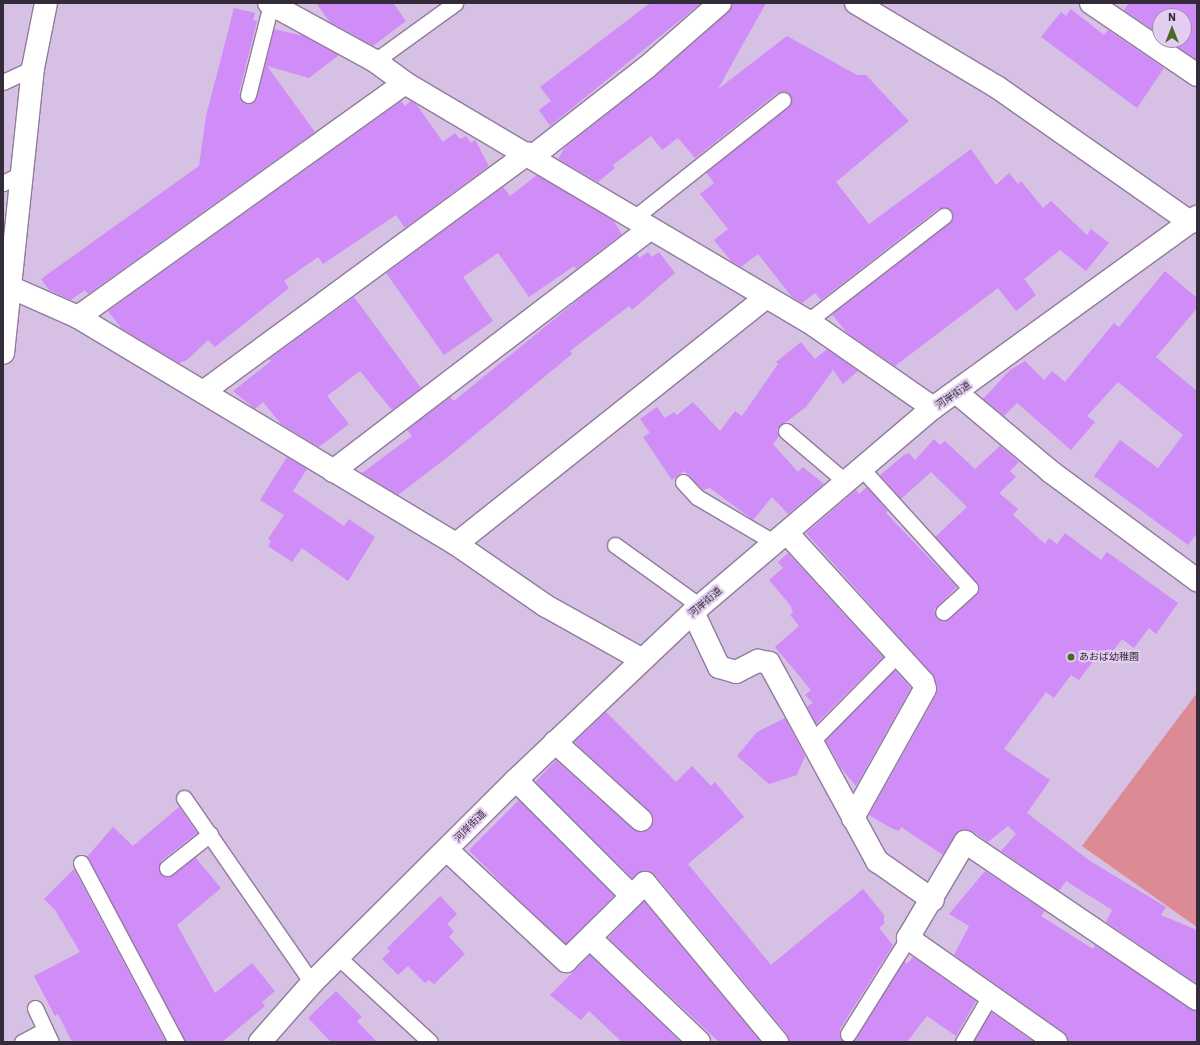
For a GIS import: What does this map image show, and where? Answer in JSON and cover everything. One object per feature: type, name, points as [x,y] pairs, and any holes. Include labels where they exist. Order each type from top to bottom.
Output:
[{"type":"street","points":[[3,353],[10,287],[12,178],[45,3]]},
{"type":"street","points":[[203,392],[647,67],[720,3]]},
{"type":"street","points":[[856,3],[997,87],[1194,220]]},
{"type":"street","points":[[1091,3],[1197,75]]},
{"type":"street","points":[[270,4],[374,61],[406,83],[530,154],[766,298],[808,321],[933,408]]},
{"type":"street","points":[[78,317],[406,83]]},
{"type":"street","name":"河岸街道","points":[[260,1042],[312,983],[516,780],[641,659],[697,609],[933,408],[957,393],[1194,220]]},
{"type":"street","points":[[333,471],[642,223]]},
{"type":"street","points":[[10,287],[78,317],[456,544],[546,606],[641,659]]},
{"type":"street","points":[[456,544],[766,298]]},
{"type":"street","points":[[957,393],[1051,472],[1197,580]]},
{"type":"street","points":[[781,538],[898,654],[924,682],[925,689],[853,818]]},
{"type":"street","points":[[697,609],[719,667],[736,672],[758,661],[769,663],[877,861],[933,900]]},
{"type":"street","points":[[555,742],[641,820]]},
{"type":"street","points":[[516,780],[632,896]]},
{"type":"street","points":[[1056,1042],[908,938],[933,900],[965,842],[1197,999]]},
{"type":"street","points":[[447,850],[566,961],[591,939],[646,883],[777,1042]]},
{"type":"street","points":[[591,939],[699,1042]]},
{"type":"lane","points":[[374,61],[455,3]]},
{"type":"lane","points":[[248,95],[270,4]]},
{"type":"lane","points":[[3,82],[33,68]]},
{"type":"lane","points":[[642,223],[783,100]]},
{"type":"lane","points":[[808,321],[944,216]]},
{"type":"lane","points":[[786,431],[855,476],[970,588],[943,612]]},
{"type":"lane","points":[[683,482],[697,497],[781,538]]},
{"type":"lane","points":[[614,545],[697,609]]},
{"type":"lane","points":[[812,741],[898,654]]},
{"type":"lane","points":[[184,798],[312,983]]},
{"type":"lane","points":[[167,868],[210,834]]},
{"type":"lane","points":[[81,863],[176,1042]]},
{"type":"lane","points":[[848,1034],[908,938]]},
{"type":"lane","points":[[338,957],[430,1042]]},
{"type":"lane","points":[[964,1042],[990,996]]},
{"type":"lane","points":[[22,1042],[48,1036],[35,1008]]},
{"type":"shaded area","points":[[1197,693],[1197,927],[1082,846]]},
{"type":"building","points":[[316,3],[393,3],[406,21],[373,46],[330,22]]},
{"type":"building","points":[[650,3],[701,3],[550,126],[539,110],[551,101],[540,87]]},
{"type":"building","points":[[732,3],[766,3],[718,89],[787,36],[857,75],[866,75],[909,121],[836,182],[869,224],[971,149],[996,185],[1009,173],[1018,184],[1021,181],[1043,208],[1051,201],[1087,235],[1091,229],[1109,243],[1086,271],[1060,250],[1024,279],[1036,295],[1016,311],[998,288],[895,366],[847,333],[832,314],[950,223],[953,215],[948,208],[938,209],[821,300],[815,293],[802,303],[792,297],[758,254],[741,267],[731,261],[714,240],[728,229],[700,194],[714,183],[706,172],[789,107],[792,99],[787,92],[777,93],[695,158],[678,138],[662,150],[651,136],[613,165],[615,168],[598,182],[558,159],[565,147],[655,76],[728,12]]},
{"type":"building","points":[[1129,3],[1197,3],[1197,60],[1180,48],[1192,48],[1192,8],[1152,8],[1152,29],[1124,10]]},
{"type":"building","points":[[234,8],[255,13],[253,20],[257,21],[239,93],[245,104],[257,97],[274,29],[304,36],[339,55],[309,78],[267,66],[315,132],[88,294],[85,290],[71,300],[49,290],[41,279],[199,166],[206,116]]},
{"type":"building","points":[[1071,9],[1104,35],[1108,30],[1164,68],[1137,108],[1041,37],[1061,12],[1066,16]]},
{"type":"building","points":[[401,101],[405,106],[411,101],[416,104],[443,142],[455,133],[460,139],[466,136],[471,143],[475,140],[489,166],[405,228],[396,215],[323,264],[318,257],[284,281],[289,288],[215,347],[208,340],[187,360],[179,363],[122,329],[108,311]]},
{"type":"building","points":[[537,175],[613,220],[622,234],[576,269],[574,266],[529,297],[498,253],[463,277],[493,321],[444,355],[386,273],[503,187],[510,196]]},
{"type":"building","points":[[648,252],[652,257],[659,252],[675,273],[632,310],[629,306],[570,351],[572,354],[449,456],[398,495],[362,473],[412,436],[407,430],[450,397],[454,401],[590,290],[637,254],[639,258]]},
{"type":"building","points":[[1165,271],[1197,298],[1197,308],[1156,357],[1197,391],[1197,533],[1188,545],[1094,476],[1120,440],[1158,468],[1183,435],[1118,382],[1087,416],[1095,422],[1071,450],[1017,403],[1004,416],[983,399],[1010,370],[1025,361],[1044,380],[1052,371],[1065,382],[1114,323],[1119,327]]},
{"type":"building","points":[[354,297],[421,388],[392,410],[360,371],[327,396],[349,424],[319,447],[281,424],[263,402],[255,409],[233,391],[271,361],[269,359]]},
{"type":"building","points":[[801,342],[815,359],[827,349],[858,371],[843,384],[833,370],[806,407],[777,429],[779,436],[773,444],[798,472],[803,467],[824,484],[788,514],[772,497],[753,520],[710,488],[703,490],[684,471],[672,480],[643,437],[650,433],[640,419],[657,407],[665,418],[674,412],[677,415],[693,402],[720,431],[735,411],[742,416],[778,364],[776,362]]},
{"type":"building","points":[[934,439],[940,445],[945,441],[975,469],[1000,446],[1019,462],[1010,471],[1016,477],[999,493],[1018,509],[1013,515],[1045,544],[1049,538],[1057,544],[1065,533],[1101,560],[1107,552],[1178,603],[1156,634],[1149,628],[1134,648],[1122,639],[1105,662],[1097,656],[1079,680],[1071,675],[1054,698],[1046,692],[1004,749],[1050,780],[1027,813],[1090,861],[1166,907],[1161,915],[1197,930],[1197,984],[1106,922],[1112,910],[1066,881],[1059,891],[1001,851],[1016,834],[1008,826],[988,842],[972,831],[959,831],[943,855],[901,827],[899,831],[891,828],[869,815],[936,695],[937,686],[932,674],[806,533],[856,490],[859,494],[867,487],[888,511],[886,513],[957,587],[934,610],[940,620],[949,619],[976,595],[979,587],[935,537],[967,507],[931,472],[901,499],[880,475],[904,455],[909,453],[915,460]]},
{"type":"building","points":[[287,457],[307,469],[293,491],[344,526],[349,519],[375,537],[348,581],[302,548],[292,562],[268,546],[271,541],[268,539],[284,515],[260,500]]},
{"type":"building","points":[[788,553],[883,657],[816,724],[807,706],[813,703],[805,695],[811,690],[775,647],[799,626],[790,615],[793,612],[790,605],[769,580],[783,568],[778,562]]},
{"type":"building","points":[[895,670],[911,688],[856,786],[841,768],[825,740]]},
{"type":"building","points":[[606,712],[676,782],[692,766],[711,786],[715,782],[744,817],[688,864],[771,965],[863,889],[884,915],[884,924],[879,928],[893,945],[840,1029],[840,1038],[844,1042],[789,1042],[787,1034],[655,875],[643,871],[632,878],[535,782],[556,760],[633,829],[639,832],[650,829],[653,822],[649,811],[574,742]]},
{"type":"building","points":[[785,718],[805,756],[797,775],[769,784],[737,756],[757,732]]},
{"type":"building","points":[[519,800],[614,895],[564,946],[469,850]]},
{"type":"building","points":[[179,807],[197,833],[161,861],[160,873],[172,875],[195,857],[221,888],[177,925],[215,993],[252,963],[275,991],[262,1002],[265,1006],[222,1042],[185,1042],[87,857],[113,827],[133,846]]},
{"type":"building","points":[[74,869],[166,1042],[72,1042],[58,1014],[55,1016],[34,976],[80,952],[55,910],[44,899]]},
{"type":"building","points":[[985,871],[1045,911],[1041,916],[1093,949],[1095,945],[1197,1011],[1197,1042],[1068,1042],[1063,1032],[954,955],[969,926],[949,914]]},
{"type":"building","points":[[440,896],[457,914],[447,924],[454,931],[449,937],[465,954],[434,984],[429,980],[425,983],[408,966],[398,975],[382,959],[390,951],[387,948]]},
{"type":"building","points":[[644,901],[761,1042],[719,1042],[608,938]]},
{"type":"building","points":[[590,955],[680,1041],[622,1042],[589,1011],[581,1020],[550,995]]},
{"type":"building","points":[[913,957],[976,1001],[956,1036],[927,1016],[907,1042],[852,1042],[904,961],[907,964]]},
{"type":"building","points":[[336,991],[362,1017],[357,1021],[377,1042],[331,1042],[308,1018]]},
{"type":"building","points":[[991,1012],[1034,1042],[973,1042]]},
{"type":"place","name":"あおば幼稚園","points":[[1071,657]]}]
